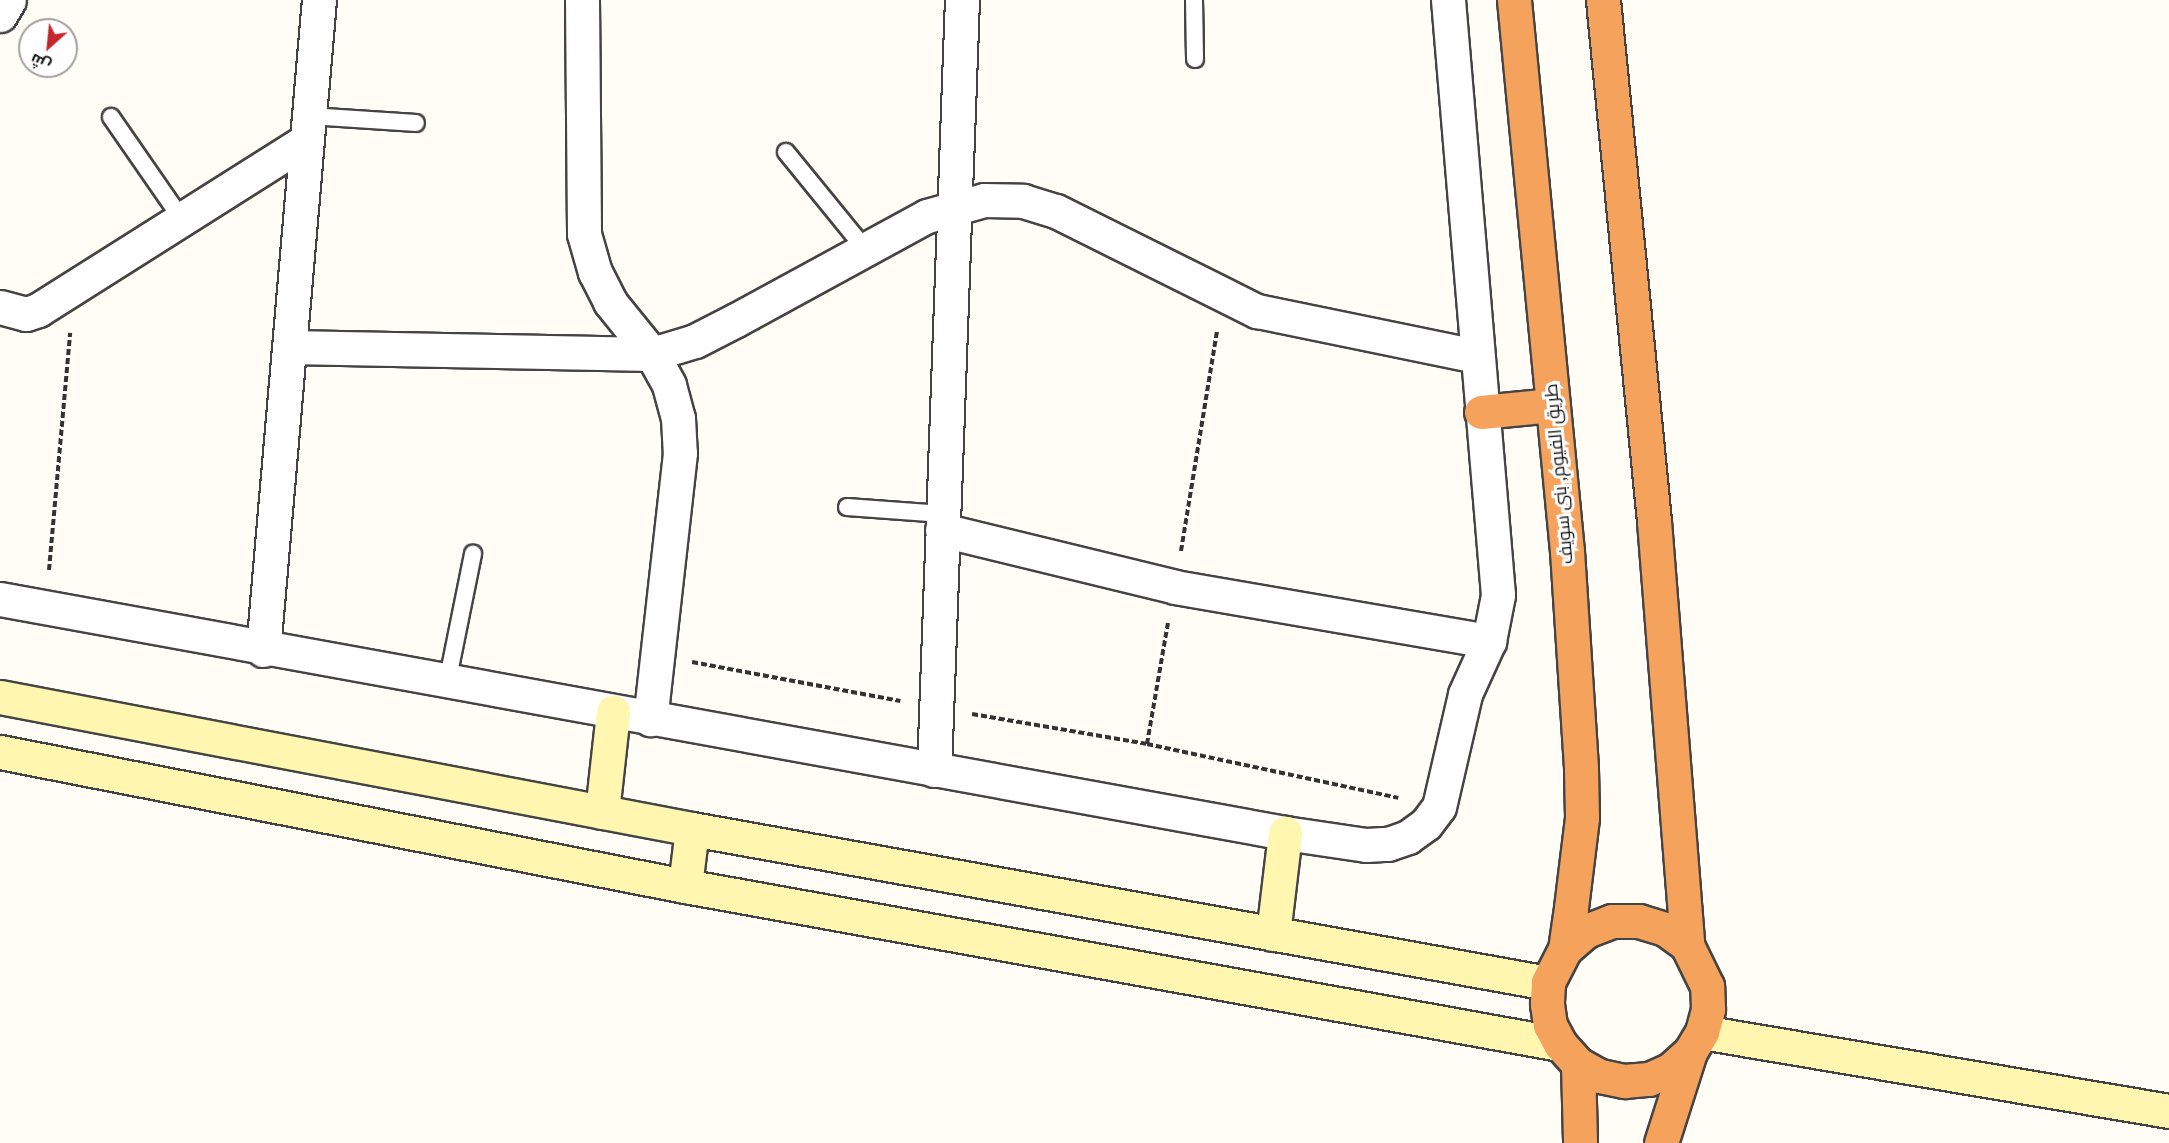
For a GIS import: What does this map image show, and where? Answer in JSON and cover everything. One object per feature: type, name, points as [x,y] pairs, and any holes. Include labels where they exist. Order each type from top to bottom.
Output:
[{"type":"highway","name":"طريق الفيوم, بنى سويف","points":[[1514,0],[1567,551],[1581,769],[1581,818],[1565,949]]},
{"type":"highway","points":[[1603,0],[1654,521],[1687,945],[1707,986],[1708,1009],[1661,1143]]},
{"type":"highway","points":[[1481,412],[1553,405]]},
{"type":"highway","points":[[1687,945],[1665,929],[1639,921],[1612,921],[1586,931],[1565,949],[1548,982],[1550,1025],[1569,1054],[1600,1076],[1624,1081],[1640,1080],[1671,1069],[1696,1042]]},
{"type":"highway","points":[[1569,1054],[1580,1143]]},
{"type":"main road","points":[[0,697],[692,829],[1548,982]]},
{"type":"main road","points":[[602,812],[613,712]]},
{"type":"main road","points":[[0,752],[685,886],[1569,1054]]},
{"type":"main road","points":[[685,886],[692,829]]},
{"type":"main road","points":[[1273,934],[1285,833]]},
{"type":"main road","points":[[1696,1042],[2169,1111]]},
{"type":"street","points":[[0,15],[9,0]]},
{"type":"street","points":[[263,650],[319,0]]},
{"type":"street","points":[[582,0],[584,234],[595,272],[610,302],[652,354],[669,385],[678,418],[680,453],[650,719]]},
{"type":"street","points":[[934,770],[962,0]]},
{"type":"street","points":[[0,599],[263,650],[1285,833],[1366,846],[1388,844],[1426,824],[1440,807],[1465,694],[1489,641],[1498,595],[1476,356],[1448,0]]},
{"type":"street","points":[[0,307],[26,314],[74,287],[183,220],[308,128]]},
{"type":"street","points":[[289,347],[652,354],[716,331],[866,250],[955,206],[984,200],[1023,201],[1056,211],[1223,297],[1292,319],[1476,356]]},
{"type":"street","points":[[942,522],[1175,587],[1489,641]]},
{"type":"lane","points":[[1194,0],[1195,59]]},
{"type":"lane","points":[[111,117],[183,220]]},
{"type":"lane","points":[[308,128],[416,123]]},
{"type":"lane","points":[[786,152],[866,250]]},
{"type":"lane","points":[[847,507],[942,522]]},
{"type":"lane","points":[[447,683],[473,554]]},
{"type":"path","points":[[46,608],[74,287]]},
{"type":"path","points":[[1147,744],[1223,297]]},
{"type":"path","points":[[657,656],[936,708],[1147,744],[1440,807]]}]
